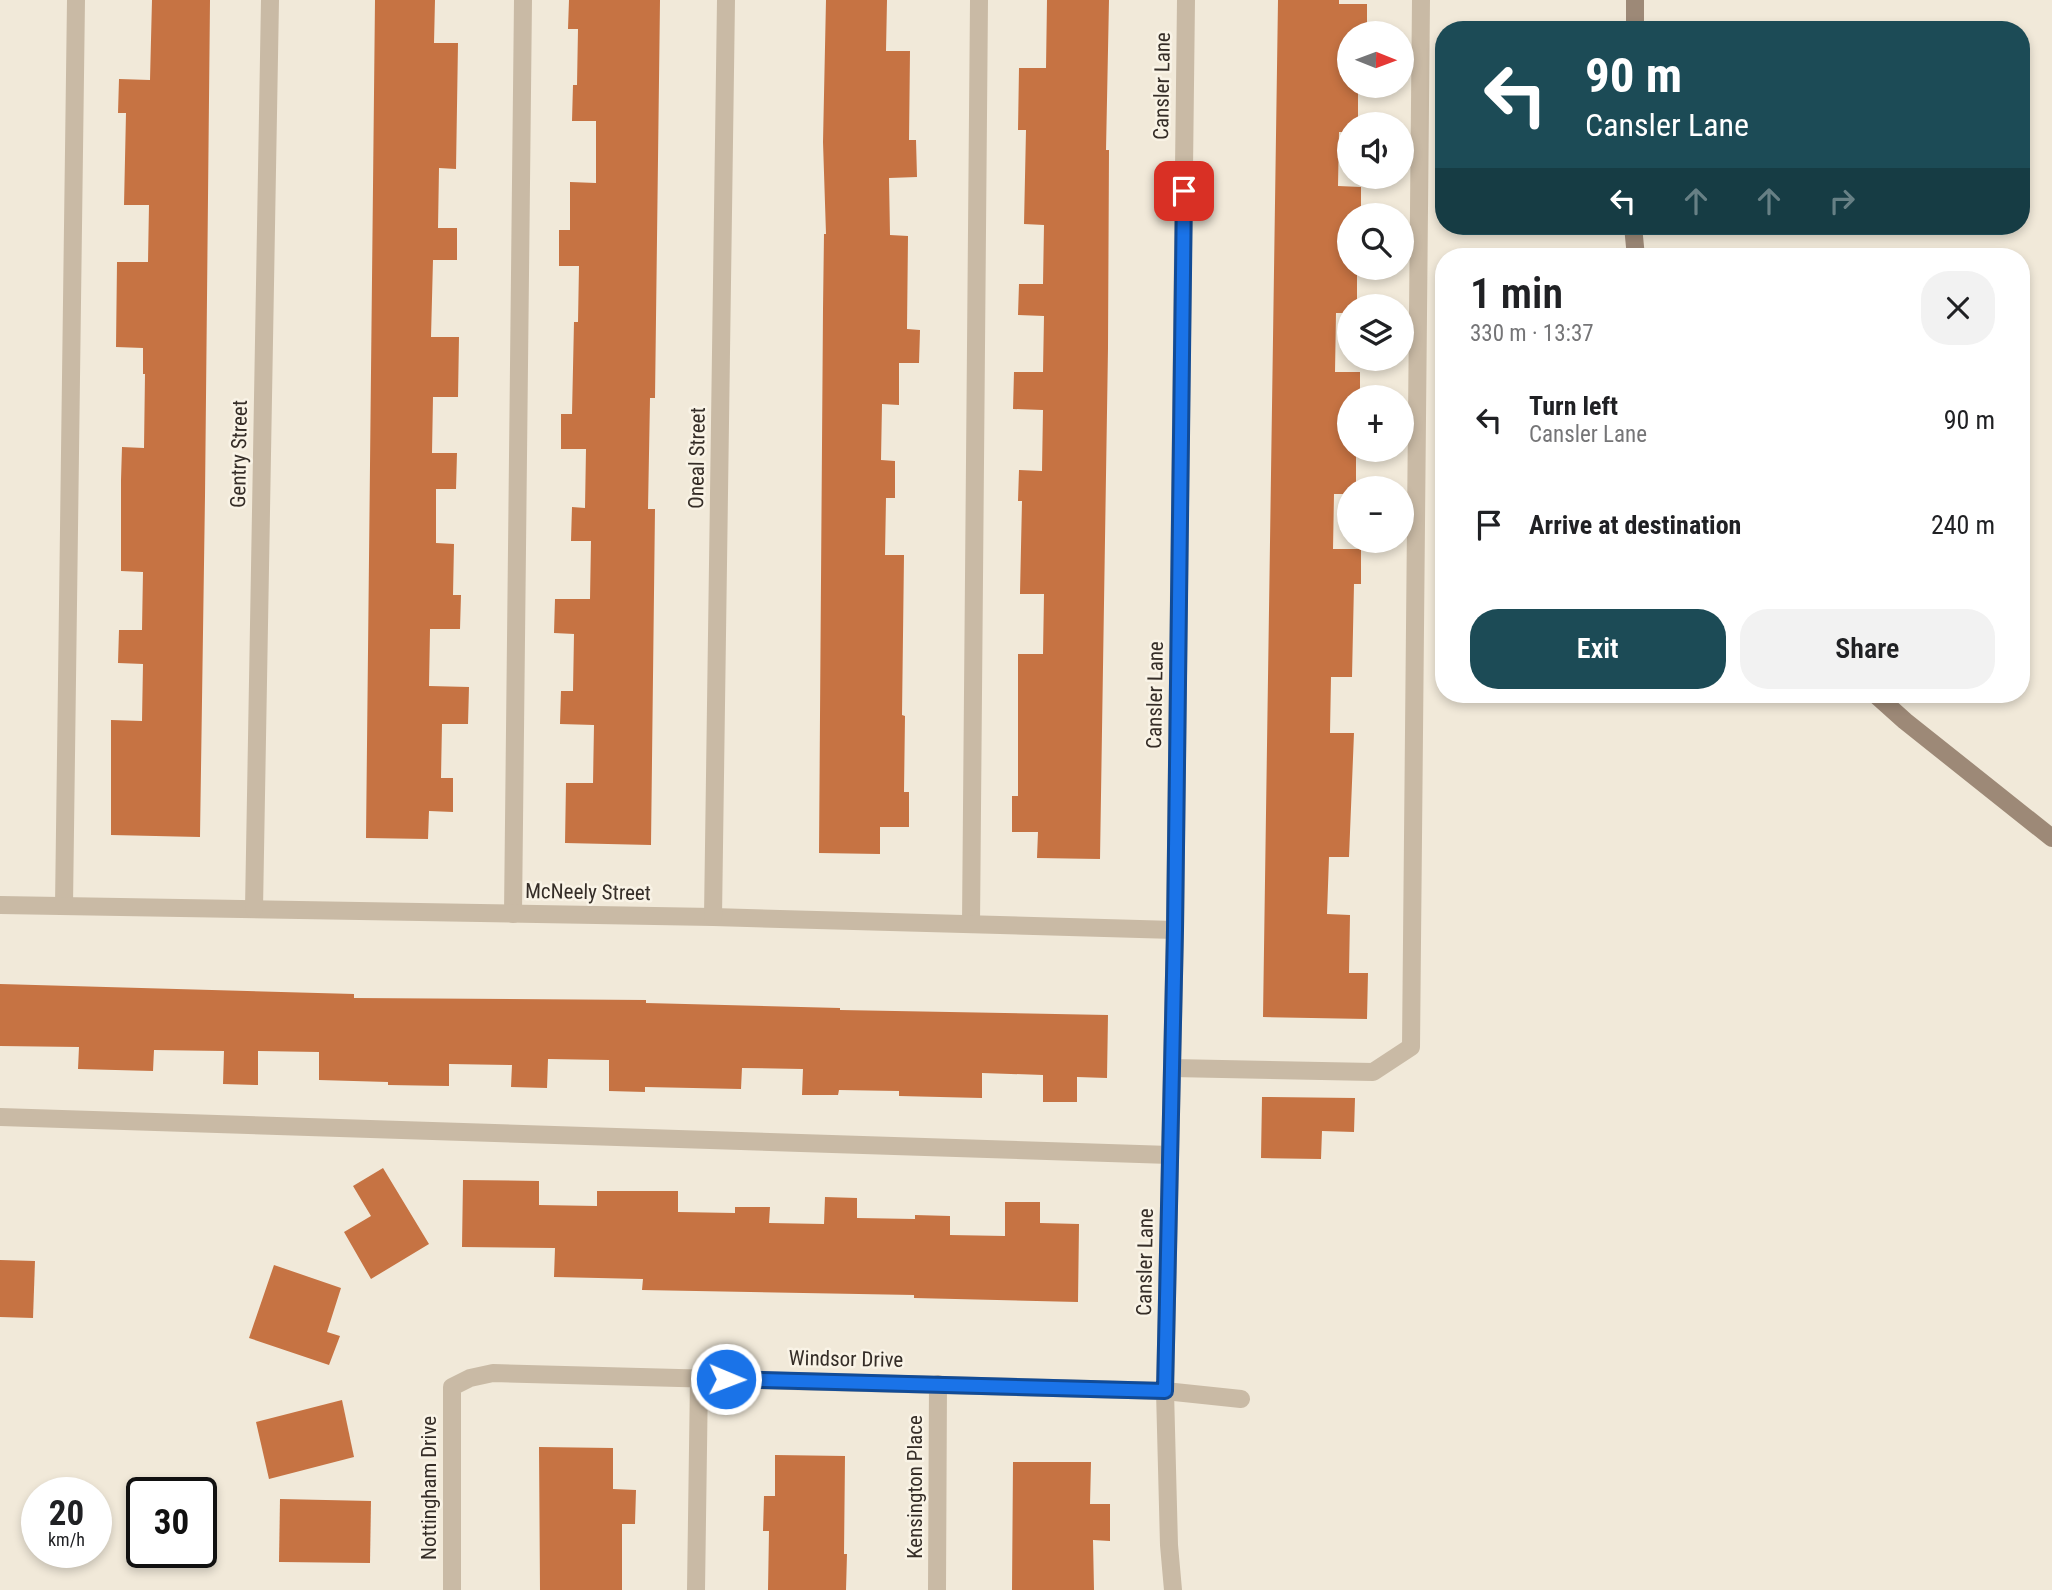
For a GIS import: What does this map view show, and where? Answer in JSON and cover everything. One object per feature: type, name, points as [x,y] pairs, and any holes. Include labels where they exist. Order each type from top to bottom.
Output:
[{"type":"main road","points":[[1635,0],[1635,21]]},
{"type":"main road","points":[[1885,703],[2052,838]]},
{"type":"street","points":[[64,906],[76,0]]},
{"type":"street","name":"Gentry Street","points":[[254,909],[270,0]]},
{"type":"street","points":[[513,914],[523,0]]},
{"type":"street","name":"Oneal Street","points":[[713,917],[726,0]]},
{"type":"street","points":[[971,924],[979,0]]},
{"type":"street","name":"Cansler Lane","points":[[1173,1590],[1169,1545],[1165,1391],[1175,930],[1186,0]]},
{"type":"street","points":[[1172,1068],[1373,1072],[1410,1047],[1422,0]]},
{"type":"street","name":"McNeely Street","points":[[0,905],[713,917],[1175,930]]},
{"type":"street","points":[[0,1117],[1170,1155]]},
{"type":"street","name":"Windsor Drive","points":[[452,1387],[470,1378],[493,1373],[1165,1391],[1241,1399]]},
{"type":"street","points":[[696,1590],[699,1378]]},
{"type":"street","name":"Kensington Place","points":[[937,1590],[938,1384]]},
{"type":"street","name":"Nottingham Drive","points":[[452,1387],[452,1590]]},
{"type":"building","points":[[152,0],[210,0],[200,837],[111,835],[111,720],[142,721],[143,664],[118,663],[119,630],[142,630],[143,572],[121,571],[121,480],[122,447],[144,448],[145,374],[143,348],[116,347],[117,262],[148,262],[149,205],[124,205],[126,113],[118,113],[119,79],[150,80]]},
{"type":"building","points":[[375,0],[435,0],[434,43],[458,43],[456,169],[439,168],[438,228],[457,228],[457,260],[433,260],[431,337],[459,337],[458,397],[433,397],[432,453],[457,453],[456,489],[436,489],[436,543],[454,544],[453,595],[461,595],[460,629],[430,629],[429,686],[469,687],[468,724],[442,724],[441,778],[453,778],[453,812],[429,811],[428,839],[366,838]]},
{"type":"building","points":[[569,0],[660,0],[655,398],[650,398],[648,509],[655,509],[651,845],[565,843],[566,783],[593,783],[594,725],[560,724],[561,691],[573,691],[574,634],[554,633],[555,599],[590,599],[591,541],[571,541],[572,507],[585,508],[586,449],[561,449],[561,414],[572,414],[574,322],[578,322],[579,266],[559,266],[559,230],[570,230],[570,182],[596,183],[596,121],[572,121],[573,85],[577,85],[578,29],[568,29]]},
{"type":"building","points":[[826,0],[887,0],[886,51],[910,51],[909,140],[916,140],[917,177],[889,178],[890,235],[908,236],[907,329],[920,330],[919,363],[899,363],[899,405],[882,404],[881,460],[895,461],[895,498],[886,498],[885,555],[904,555],[902,715],[905,716],[904,792],[909,792],[909,827],[880,827],[880,854],[819,853]]},
{"type":"building","points":[[1047,0],[1109,0],[1106,150],[1109,150],[1108,348],[1100,859],[1037,858],[1038,832],[1012,832],[1012,796],[1018,796],[1018,654],[1043,654],[1044,594],[1020,594],[1022,501],[1018,501],[1019,470],[1042,471],[1043,410],[1013,409],[1014,372],[1043,372],[1044,316],[1018,315],[1019,284],[1043,284],[1044,225],[1024,224],[1026,130],[1018,130],[1019,68],[1046,68]]},
{"type":"building","points":[[1278,0],[1339,0],[1339,4],[1367,4],[1367,21],[1337,21],[1337,98],[1358,98],[1358,112],[1337,112],[1337,189],[1361,189],[1361,203],[1337,203],[1337,280],[1357,280],[1357,294],[1337,294],[1335,372],[1360,372],[1360,385],[1337,385],[1337,462],[1356,462],[1356,476],[1337,476],[1333,549],[1337,549],[1337,553],[1361,553],[1361,584],[1354,584],[1352,677],[1331,677],[1330,733],[1354,733],[1349,857],[1329,857],[1327,914],[1350,915],[1349,973],[1368,973],[1367,1019],[1263,1017]]},
{"type":"building","points":[[0,984],[354,994],[354,998],[646,1000],[646,1003],[840,1010],[1108,1015],[1107,1078],[1077,1077],[1077,1102],[1043,1102],[1043,1075],[982,1073],[982,1098],[899,1096],[899,1091],[839,1090],[838,1095],[802,1095],[803,1069],[742,1068],[741,1089],[645,1087],[645,1092],[609,1091],[609,1060],[548,1059],[547,1088],[511,1087],[512,1065],[449,1064],[449,1086],[388,1085],[388,1082],[319,1080],[319,1052],[258,1051],[258,1085],[223,1084],[224,1051],[154,1050],[153,1071],[78,1069],[79,1047],[0,1046]]},
{"type":"building","points":[[1262,1097],[1355,1098],[1354,1132],[1322,1131],[1321,1159],[1261,1158]]},
{"type":"building","points":[[383,1168],[429,1244],[371,1279],[344,1232],[371,1216],[353,1186]]},
{"type":"building","points":[[463,1180],[539,1181],[539,1205],[597,1206],[597,1191],[678,1191],[678,1212],[735,1213],[735,1207],[770,1207],[769,1223],[824,1224],[825,1197],[857,1198],[857,1218],[915,1219],[915,1215],[950,1216],[950,1235],[1005,1236],[1005,1202],[1040,1202],[1040,1223],[1079,1224],[1078,1302],[914,1298],[914,1295],[642,1290],[643,1279],[554,1277],[555,1248],[462,1247]]},
{"type":"building","points":[[0,1260],[35,1261],[33,1318],[0,1317]]},
{"type":"building","points":[[274,1265],[341,1288],[327,1332],[340,1336],[329,1365],[249,1338]]},
{"type":"building","points":[[342,1400],[354,1457],[269,1479],[256,1422]]},
{"type":"building","points":[[539,1447],[613,1448],[613,1489],[636,1490],[635,1524],[622,1524],[622,1590],[540,1590]]},
{"type":"building","points":[[775,1455],[845,1456],[846,1590],[768,1590],[769,1531],[763,1531],[764,1496],[775,1496]]},
{"type":"building","points":[[1013,1462],[1091,1462],[1090,1504],[1110,1504],[1110,1541],[1093,1540],[1094,1590],[1012,1590]]},
{"type":"building","points":[[280,1499],[371,1501],[370,1563],[279,1562]]},
{"type":"route","points":[[726,1379],[1165,1391],[1175,930],[1184,191]]}]
